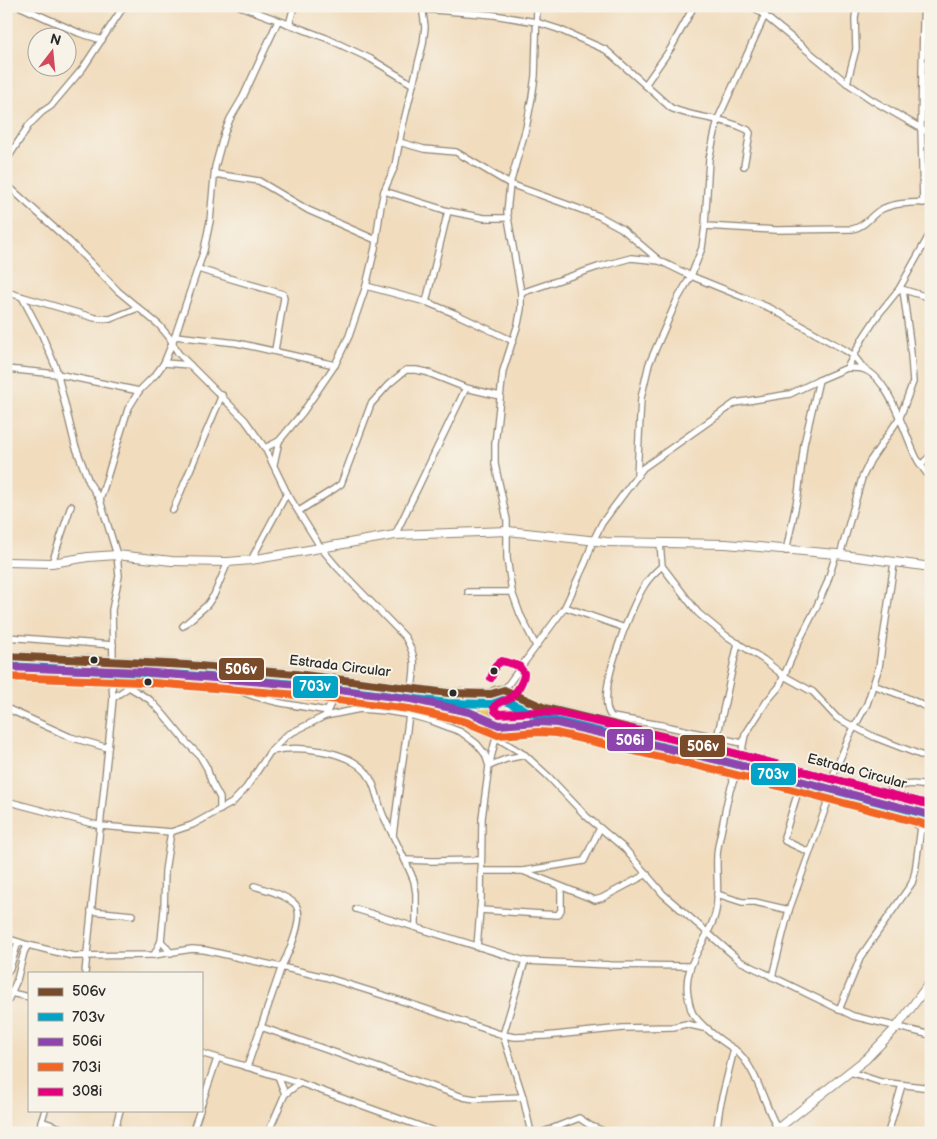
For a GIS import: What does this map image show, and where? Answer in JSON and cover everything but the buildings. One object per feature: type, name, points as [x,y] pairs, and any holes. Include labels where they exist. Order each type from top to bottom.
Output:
[{"type":"main road","name":"Estrada Circular","points":[[6,656],[114,660],[296,674],[448,693],[491,694]]},
{"type":"main road","name":"Estrada Circular","points":[[6,667],[142,672],[337,690],[412,699],[469,712],[488,719]]},
{"type":"main road","points":[[504,690],[511,692],[516,697],[520,708],[519,714],[511,723],[499,725],[488,719],[484,706],[486,699],[491,694],[504,690]]},
{"type":"main road","name":"Estrada Circular","points":[[516,697],[545,708],[741,755],[931,805]]},
{"type":"main road","name":"Estrada Circular","points":[[511,723],[557,723],[727,762],[931,815]]},
{"type":"street","points":[[19,6],[79,33],[102,40]]},
{"type":"street","points":[[6,162],[29,125],[51,106],[83,68],[124,6]]},
{"type":"street","points":[[240,6],[289,26],[326,38],[371,59],[412,84]]},
{"type":"street","points":[[289,26],[294,6]]},
{"type":"street","points":[[536,646],[520,614],[512,592],[507,558],[507,520],[495,464],[495,444],[503,371],[518,324],[521,293],[507,218],[510,184],[526,128],[535,76],[537,6]]},
{"type":"street","points":[[645,85],[671,48],[694,6]]},
{"type":"street","points":[[752,6],[847,83],[872,100],[931,134]]},
{"type":"street","points":[[847,83],[856,49],[855,18],[857,6]]},
{"type":"street","points":[[923,203],[921,127],[924,6]]},
{"type":"street","points":[[274,464],[279,442],[336,365],[349,336],[366,286],[384,191],[395,166],[425,32],[422,8],[471,12],[536,22],[558,28],[599,46],[676,111],[718,119],[744,128],[750,133],[744,166]]},
{"type":"street","points":[[637,476],[641,398],[649,364],[677,300],[691,276],[702,248],[706,226],[709,159],[718,119],[765,15]]},
{"type":"street","points":[[100,500],[128,409],[139,391],[164,363],[175,336],[204,250],[210,221],[214,174],[224,134],[278,21]]},
{"type":"street","points":[[399,142],[424,149],[456,152],[510,184],[600,216],[621,228],[660,261],[691,276],[770,308],[854,356],[885,391],[900,416],[921,465],[931,480]]},
{"type":"street","points":[[214,174],[259,181],[308,210],[376,240]]},
{"type":"street","points":[[6,184],[34,208],[118,291],[159,325],[178,353],[245,420],[265,448],[287,493],[321,548],[336,567],[405,637],[413,650],[416,665],[412,688]]},
{"type":"street","points":[[384,191],[448,211],[484,218],[507,218]]},
{"type":"street","points":[[706,226],[763,230],[853,229],[862,227],[880,210],[888,207],[931,202]]},
{"type":"street","points":[[426,302],[448,211]]},
{"type":"street","points":[[847,368],[878,315],[901,289],[931,232]]},
{"type":"street","points":[[521,293],[631,258],[660,261]]},
{"type":"street","points":[[198,269],[283,294],[276,350]]},
{"type":"street","points":[[366,286],[426,302],[513,341]]},
{"type":"street","points":[[901,289],[931,298]]},
{"type":"street","points":[[741,755],[742,742],[767,702],[779,687],[816,608],[838,554],[862,478],[870,461],[900,416],[913,382],[910,342],[901,289]]},
{"type":"street","points":[[6,292],[96,318],[110,318],[138,308]]},
{"type":"street","points":[[22,297],[42,335],[57,374],[75,445],[89,482],[100,500],[117,555],[119,576],[112,610],[114,660]]},
{"type":"street","points":[[175,336],[237,343],[276,350],[336,365]]},
{"type":"street","points":[[164,363],[190,365]]},
{"type":"street","points":[[322,363],[329,376]]},
{"type":"street","points":[[504,690],[565,607],[602,523],[643,468],[735,403],[790,394],[847,368],[864,369]]},
{"type":"street","points":[[6,369],[57,374],[139,391]]},
{"type":"street","points":[[299,511],[341,484],[371,404],[400,374],[410,369],[426,372],[466,388],[500,396]]},
{"type":"street","points":[[786,551],[798,495],[804,444],[819,380]]},
{"type":"street","points":[[394,535],[466,388]]},
{"type":"street","points":[[173,510],[222,395]]},
{"type":"street","points":[[265,448],[279,442]]},
{"type":"street","points":[[921,465],[931,455]]},
{"type":"street","points":[[251,560],[287,493]]},
{"type":"street","points":[[52,563],[71,506]]},
{"type":"street","points":[[6,562],[22,564],[52,563],[88,557],[117,555],[172,561],[228,562],[251,560],[394,535],[508,531],[618,543],[726,544],[786,551],[838,554],[931,567]]},
{"type":"street","points":[[660,542],[662,566],[698,613],[784,676],[813,692],[837,718],[854,728],[931,759]]},
{"type":"street","points":[[182,626],[207,605],[214,595],[228,562]]},
{"type":"street","points":[[832,778],[867,704],[873,686],[883,648],[894,563]]},
{"type":"street","points":[[662,566],[653,574],[644,587],[625,628],[610,672],[607,706],[610,715],[612,717],[742,742]]},
{"type":"street","points":[[468,592],[512,592]]},
{"type":"street","points":[[565,607],[625,628]]},
{"type":"street","points":[[6,637],[114,645]]},
{"type":"street","points":[[717,738],[738,643]]},
{"type":"street","points":[[85,972],[108,748],[112,698],[111,671]]},
{"type":"street","points":[[112,698],[129,687],[142,672]]},
{"type":"street","points":[[218,678],[243,692],[255,696],[326,713],[360,709],[386,711],[432,721],[461,732],[477,744],[485,754],[489,766]]},
{"type":"street","points":[[873,686],[903,696],[931,710]]},
{"type":"street","points":[[129,687],[150,700],[200,756],[220,798],[220,810]]},
{"type":"street","points":[[6,802],[101,826],[171,832],[192,825],[232,803],[246,788],[270,752],[288,734],[326,713],[337,690]]},
{"type":"street","points":[[393,835],[412,699]]},
{"type":"street","points":[[6,708],[70,736],[108,748]]},
{"type":"street","points":[[477,947],[482,860],[482,818],[489,766],[499,725]]},
{"type":"street","points":[[497,738],[525,755],[600,828],[625,849],[663,894],[740,961],[853,1016],[931,1035]]},
{"type":"street","points":[[270,752],[285,748],[309,749],[332,753],[352,762],[366,772],[414,881],[416,927]]},
{"type":"street","points":[[489,766],[506,759],[525,755]]},
{"type":"street","points":[[727,762],[733,780]]},
{"type":"street","points":[[741,766],[733,780],[718,842],[716,856],[718,894],[715,913],[708,934],[690,966],[686,979],[687,994],[693,1014],[742,1057],[750,1070],[776,1131],[866,1059],[896,1028],[931,981]]},
{"type":"street","points":[[801,782],[784,837],[785,841],[809,852]]},
{"type":"street","points":[[883,793],[904,784],[913,783],[931,787]]},
{"type":"street","points":[[772,977],[789,910],[832,790]]},
{"type":"street","points":[[903,808],[921,827],[931,832]]},
{"type":"street","points":[[839,1010],[861,956],[912,884],[921,827]]},
{"type":"street","points":[[481,871],[523,871],[584,861],[600,828]]},
{"type":"street","points":[[154,955],[161,941],[165,871],[171,832]]},
{"type":"street","points":[[405,860],[433,862],[482,860]]},
{"type":"street","points":[[523,871],[595,900],[647,874]]},
{"type":"street","points":[[247,1067],[296,930],[299,914],[295,903],[254,886]]},
{"type":"street","points":[[480,910],[558,915],[561,910],[561,887]]},
{"type":"street","points":[[718,894],[742,902],[755,902],[789,910]]},
{"type":"street","points":[[356,909],[525,961],[690,966]]},
{"type":"street","points":[[91,911],[132,915]]},
{"type":"street","points":[[6,938],[73,956],[154,955],[192,949],[205,950],[325,977],[503,1035],[515,1037],[623,1028],[673,1027],[686,1024],[708,1029]]},
{"type":"street","points":[[161,941],[171,953]]},
{"type":"street","points":[[6,974],[10,968],[18,942]]},
{"type":"street","points":[[6,1005],[8,993],[17,980],[24,952],[28,945]]},
{"type":"street","points":[[525,961],[503,1035],[524,1097],[531,1133]]},
{"type":"street","points":[[8,993],[28,997]]},
{"type":"street","points":[[686,1024],[693,1014]]},
{"type":"street","points":[[261,1027],[463,1097],[482,1099],[524,1097]]},
{"type":"street","points":[[716,1133],[720,1106],[734,1049]]},
{"type":"street","points":[[202,1053],[300,1083],[439,1133]]},
{"type":"street","points":[[202,1103],[217,1059]]},
{"type":"street","points":[[850,1072],[869,1080],[931,1088]]},
{"type":"street","points":[[278,1076],[285,1094]]},
{"type":"street","points":[[268,1133],[285,1094],[300,1083]]},
{"type":"street","points":[[888,1133],[902,1085]]},
{"type":"street","points":[[38,1133],[44,1112]]},
{"type":"street","points":[[114,1133],[119,1112]]},
{"type":"street","points":[[192,1133],[199,1112]]},
{"type":"street","points":[[541,1133],[579,1118],[591,1126],[608,1133]]},
{"type":"street","points":[[41,1122],[75,1133]]},
{"type":"transit line","name":"506v","points":[[6,656],[187,665],[296,674],[448,693],[491,694],[504,690],[545,708],[741,755],[931,805]]},
{"type":"transit line","name":"308i","points":[[491,678],[496,665],[502,661],[519,666],[524,673],[521,683],[514,694],[494,707],[495,711],[499,714],[559,713],[730,752],[931,805]]},
{"type":"transit line","name":"703v","points":[[6,666],[186,675],[295,684],[448,703],[492,704],[503,700],[543,718],[739,765],[928,815]]},
{"type":"transit line","name":"506i","points":[[6,667],[143,672],[299,685],[411,699],[469,712],[499,725],[538,722],[557,723],[727,762],[931,815]]},
{"type":"transit line","name":"703i","points":[[6,677],[142,682],[298,695],[409,709],[466,722],[498,735],[538,732],[556,733],[725,772],[928,825]]}]
